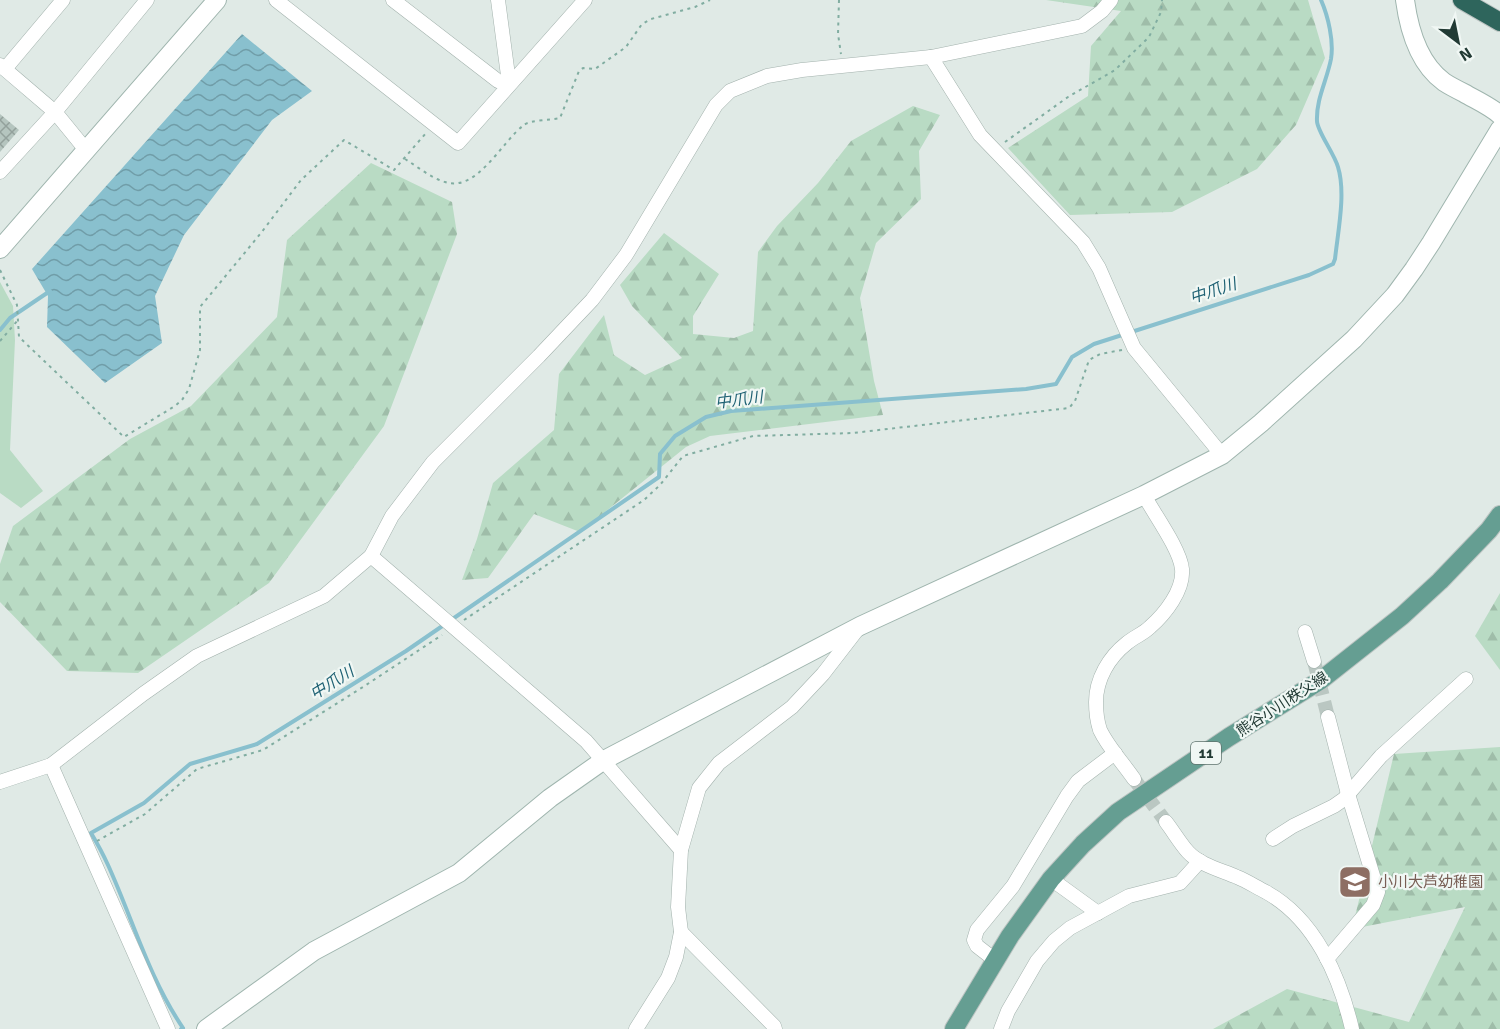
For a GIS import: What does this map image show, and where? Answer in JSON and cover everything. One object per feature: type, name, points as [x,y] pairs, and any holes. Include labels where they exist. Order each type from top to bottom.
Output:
[{"type":"highway","points":[[1462,0],[1500,22]]},
{"type":"main road","name":"熊谷小川秩父線","points":[[954,1029],[1010,936],[1051,879],[1083,844],[1118,812],[1229,737],[1321,680],[1402,616],[1440,581],[1489,530],[1500,515]]},
{"type":"street","points":[[63,0],[3,67],[55,112],[86,150]]},
{"type":"street","points":[[0,172],[55,112],[147,0]]},
{"type":"street","points":[[0,249],[217,0]]},
{"type":"street","points":[[393,0],[498,81],[509,83]]},
{"type":"street","points":[[498,0],[509,83]]},
{"type":"street","points":[[283,2],[458,142],[585,0]]},
{"type":"street","points":[[0,782],[51,765],[143,694],[197,656],[324,596],[372,556],[392,516],[433,462],[592,300],[626,255],[716,105],[730,91],[767,76],[802,70],[931,57],[1082,26],[1102,12],[1111,0]]},
{"type":"street","points":[[1405,0],[1411,34],[1417,49],[1430,69],[1443,81],[1500,115]]},
{"type":"street","points":[[931,57],[980,135],[1083,242],[1099,268],[1134,348],[1222,455]]},
{"type":"street","points":[[206,1029],[314,951],[459,873],[550,798],[604,760],[860,626],[1144,495],[1222,455],[1354,339],[1395,295],[1431,243],[1500,129]]},
{"type":"street","points":[[1134,779],[1103,736],[1099,726],[1096,696],[1100,678],[1110,662],[1126,644],[1150,628],[1171,603],[1181,585],[1182,567],[1176,550],[1144,495]]},
{"type":"street","points":[[372,556],[586,741],[681,850]]},
{"type":"street","points":[[636,1029],[668,978],[676,957],[681,932],[678,907],[681,850],[699,788],[719,763],[792,706],[824,674],[860,626]]},
{"type":"street","points":[[1305,632],[1314,661]]},
{"type":"street","points":[[1273,839],[1293,826],[1334,806],[1348,794],[1381,756],[1466,679]]},
{"type":"street","points":[[1327,959],[1373,905],[1378,892],[1348,794],[1328,717]]},
{"type":"street","points":[[995,960],[977,946],[974,940],[977,930],[1014,886],[1078,781],[1115,753]]},
{"type":"street","points":[[51,765],[168,1029]]},
{"type":"street","points":[[1166,822],[1188,852],[1200,861],[1269,893],[1308,928],[1327,959],[1346,1004],[1352,1029]]},
{"type":"street","points":[[1002,1029],[1008,1011],[1037,961],[1054,941],[1070,928],[1129,896],[1180,883],[1200,861]]},
{"type":"street","points":[[1051,879],[1098,913]]},
{"type":"street","points":[[681,932],[767,1018],[775,1029]]},
{"type":"path","points":[[404,158],[448,183],[460,184],[476,176],[525,123],[560,118],[579,71],[583,68],[595,69],[626,47],[642,24],[651,19],[695,7],[710,0]]},
{"type":"path","points":[[838,0],[838,34],[843,66]]},
{"type":"path","points":[[995,150],[1068,97],[1115,70],[1149,37],[1161,12],[1161,0]]},
{"type":"path","points":[[0,270],[17,305],[19,338],[124,437],[182,400],[189,389],[200,350],[200,307],[301,180],[344,140],[394,170],[433,124]]},
{"type":"path","points":[[0,341],[18,320]]},
{"type":"path","points":[[86,847],[145,814],[197,769],[262,750],[363,687],[644,500],[660,485],[683,456],[753,436],[853,433],[1069,408],[1075,401],[1089,360],[1100,354],[1134,348]]},
{"type":"green space","points":[[1046,0],[1308,0],[1325,58],[1296,125],[1257,169],[1172,212],[1070,215],[1008,148],[1088,96],[1091,46],[1121,11]]},
{"type":"green space","points":[[913,106],[940,115],[919,151],[921,199],[876,243],[860,298],[874,381],[883,415],[710,436],[686,447],[580,532],[534,514],[488,578],[462,580],[477,539],[493,483],[554,430],[559,374],[604,315],[614,355],[645,375],[682,358],[632,306],[620,285],[664,233],[719,274],[693,316],[693,334],[734,338],[753,331],[758,252],[777,226],[818,183],[851,141]]},
{"type":"green space","points":[[371,163],[452,202],[457,234],[384,426],[269,583],[138,673],[67,671],[0,602],[0,564],[13,526],[130,439],[191,406],[277,317],[287,240]]},
{"type":"green space","points":[[0,282],[13,306],[15,340],[10,450],[43,491],[21,508],[0,493]]},
{"type":"green space","points":[[1500,593],[1500,670],[1475,636]]},
{"type":"green space","points":[[1500,747],[1500,1029],[1213,1029],[1287,989],[1409,1022],[1465,907],[1352,929],[1394,754]]},
{"type":"water","points":[[242,34],[312,91],[272,120],[184,235],[155,296],[162,343],[105,383],[47,327],[48,296],[32,269]]},
{"type":"building","points":[[0,114],[19,130],[0,152]]},
{"type":"waterway","name":"中爪川","points":[[181,1029],[183,1028],[160,989],[108,865],[91,833],[144,803],[190,764],[257,744],[406,651],[659,477],[660,454],[675,436],[706,417],[731,411],[1026,389],[1056,384],[1072,357],[1094,344],[1309,275],[1333,264],[1341,188],[1338,167],[1317,121],[1318,105],[1332,52],[1330,29],[1321,0]]},
{"type":"waterway","points":[[0,330],[10,318],[50,291]]},
{"type":"tunnel","points":[[1314,661],[1328,717]]},
{"type":"tunnel","points":[[1134,779],[1166,822]]},
{"type":"place","name":"小川大芦幼稚園","points":[[1355,882]]}]
